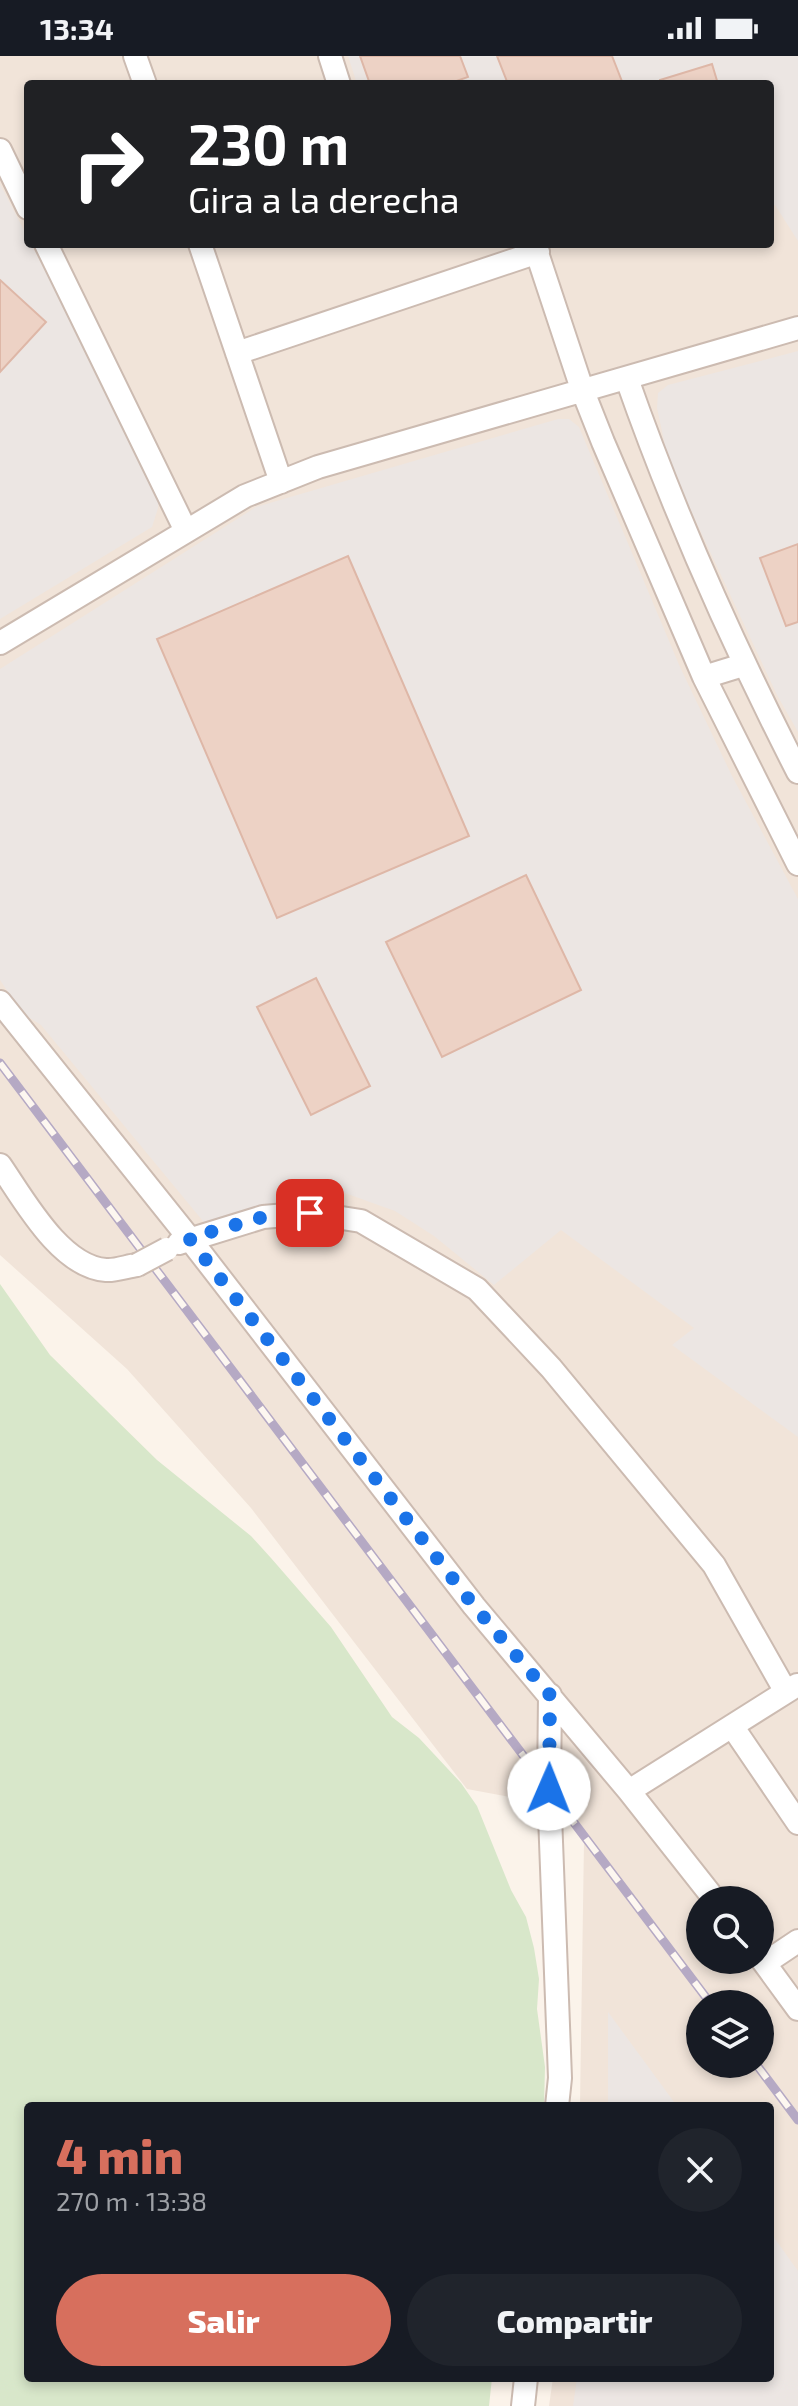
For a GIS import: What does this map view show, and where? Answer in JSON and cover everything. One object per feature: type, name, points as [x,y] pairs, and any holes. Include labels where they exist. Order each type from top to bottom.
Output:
[{"type":"street","points":[[135,56],[144,80]]},
{"type":"street","points":[[330,56],[338,80]]},
{"type":"street","points":[[0,150],[24,200]]},
{"type":"street","points":[[48,248],[186,531]]},
{"type":"street","points":[[201,248],[281,482]]},
{"type":"street","points":[[237,353],[536,248],[582,389],[704,677],[798,864]]},
{"type":"street","points":[[0,643],[245,496],[318,467],[798,328]]},
{"type":"street","points":[[627,379],[643,425],[743,665],[798,772]]},
{"type":"street","points":[[704,677],[743,665]]},
{"type":"street","points":[[0,1002],[189,1238],[474,1606],[704,1886]]},
{"type":"street","points":[[0,1165],[44,1229],[83,1263],[106,1270],[137,1265],[189,1238],[263,1217],[310,1213],[361,1221],[477,1289],[551,1368],[714,1565],[792,1688],[629,1791]]},
{"type":"street","points":[[550,1695],[549,1789],[560,2078],[557,2102]]},
{"type":"street","points":[[732,1726],[798,1823]]},
{"type":"street","points":[[774,1954],[798,1941]]},
{"type":"street","points":[[772,1974],[798,2009]]},
{"type":"street","points":[[523,2406],[526,2382]]},
{"type":"shaded area","points":[[0,56],[798,56],[798,2406],[549,2406],[552,2382],[774,2382],[774,2102],[580,2102],[584,1841],[575,1809],[467,1789],[251,1508],[127,1369],[0,1255]]},
{"type":"shaded area","points":[[348,56],[798,56],[798,241],[774,205],[774,80],[356,80]]},
{"type":"shaded area","points":[[0,184],[24,230],[24,248],[33,248],[159,489],[158,508],[152,527],[0,619]]},
{"type":"shaded area","points":[[798,351],[798,732],[777,695],[669,464],[657,408],[658,393],[668,385]]},
{"type":"shaded area","points":[[558,419],[569,419],[579,427],[680,667],[732,776],[798,899],[798,1437],[672,1345],[694,1328],[561,1230],[494,1285],[434,1236],[395,1211],[342,1192],[299,1197],[225,1226],[207,1226],[41,1025],[22,1013],[0,980],[0,669],[256,507]]},
{"type":"shaded area","points":[[608,2012],[674,2102],[608,2102]]},
{"type":"shaded area","points":[[774,2238],[798,2271],[798,2406],[573,2406],[576,2382],[774,2382]]},
{"type":"green space","points":[[0,1284],[50,1355],[157,1460],[251,1536],[331,1627],[392,1717],[419,1738],[461,1783],[477,1806],[511,1890],[526,1917],[539,1979],[537,2009],[545,2067],[544,2102],[24,2102],[24,2382],[492,2382],[489,2406],[0,2406]]},
{"type":"building","points":[[360,56],[460,56],[468,77],[459,80],[369,80]]},
{"type":"building","points":[[497,56],[612,56],[621,80],[506,80]]},
{"type":"building","points":[[712,64],[717,80],[660,80]]},
{"type":"building","points":[[0,280],[46,322],[0,372]]},
{"type":"building","points":[[798,544],[798,622],[786,626],[760,558]]},
{"type":"building","points":[[348,556],[469,836],[277,918],[157,639]]},
{"type":"building","points":[[526,875],[581,990],[442,1057],[386,942]]},
{"type":"building","points":[[316,978],[370,1086],[311,1115],[257,1007]]},
{"type":"railway","points":[[0,1063],[700,1990]]},
{"type":"railway","points":[[766,2078],[798,2120]]},
{"type":"route","points":[[310,1213],[263,1217],[189,1238],[474,1606],[550,1695],[549,1789]]}]
